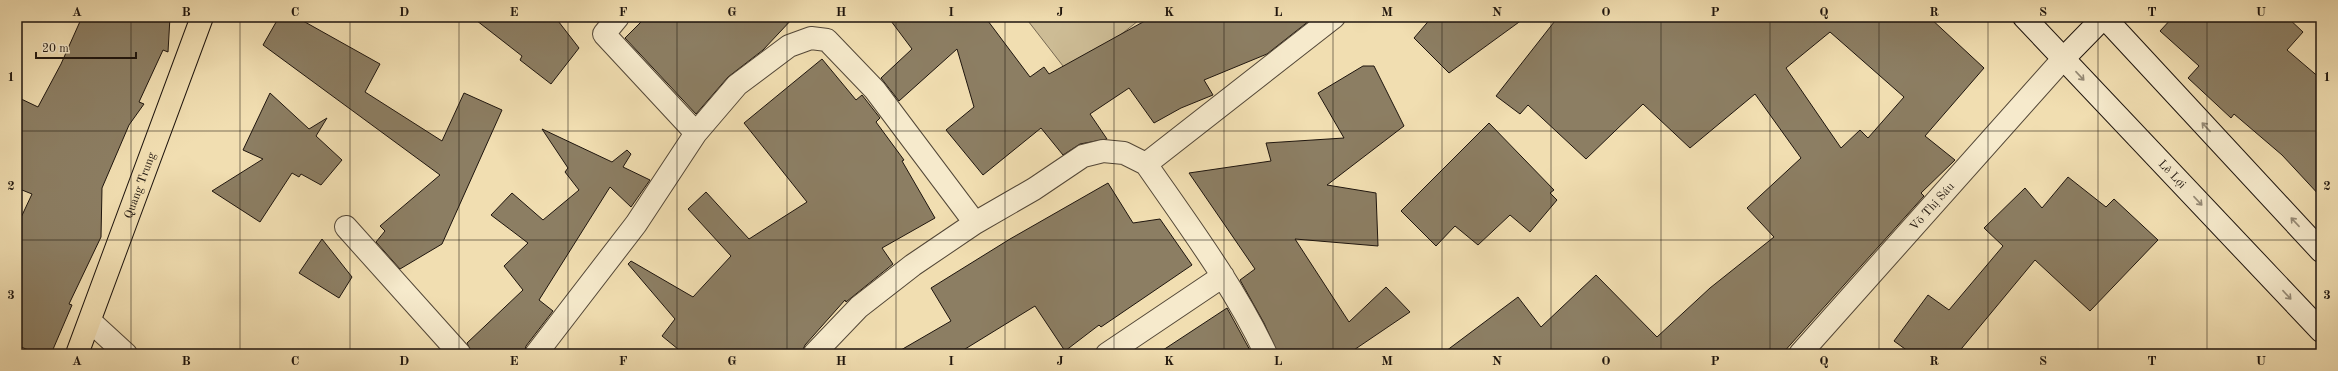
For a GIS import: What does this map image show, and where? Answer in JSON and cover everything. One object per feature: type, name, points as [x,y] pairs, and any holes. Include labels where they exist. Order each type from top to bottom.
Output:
[{"type":"main road","name":"Quang Trung","points":[[77,354],[202,17]]},
{"type":"street","points":[[618,17],[604,34],[696,133]]},
{"type":"street","points":[[1146,164],[1334,17]]},
{"type":"street","name":"Lê Lợi","points":[[2024,17],[2321,331]]},
{"type":"street","points":[[2104,17],[2321,251]]},
{"type":"street","name":"Võ Thị Sáu","points":[[1800,354],[2063,59],[2104,17]]},
{"type":"street","points":[[536,354],[636,224],[696,133],[737,85],[789,46],[811,38],[827,40],[875,90],[975,223]]},
{"type":"street","points":[[817,353],[858,307],[913,265],[975,223],[1034,189],[1083,156],[1103,151],[1124,153],[1146,164],[1223,276],[1250,321],[1266,354]]},
{"type":"street","points":[[346,227],[460,354]]},
{"type":"street","points":[[1107,354],[1223,276]]},
{"type":"street","points":[[90,321],[126,354]]},
{"type":"shaded area","points":[[1025,17],[1143,17],[1070,75]]},
{"type":"building","points":[[82,17],[170,17],[168,52],[163,50],[139,102],[144,104],[129,125],[102,188],[101,237],[69,304],[72,305],[51,354],[37,354],[17,345],[17,226],[32,194],[17,188],[17,97],[38,107],[61,64]]},
{"type":"building","points":[[279,17],[296,17],[380,64],[365,92],[442,141],[464,93],[502,110],[442,244],[400,269],[376,242],[385,231],[380,226],[440,175],[263,45]]},
{"type":"building","points":[[472,17],[555,17],[579,48],[551,84],[520,60],[522,56]]},
{"type":"building","points":[[646,17],[794,17],[763,50],[728,77],[696,114],[625,38]]},
{"type":"building","points":[[888,17],[992,17],[988,21],[1030,77],[1044,67],[1049,74],[1152,17],[1314,17],[1267,54],[1204,80],[1213,95],[1181,108],[1154,123],[1129,88],[1090,114],[1107,139],[1080,144],[1063,155],[1041,128],[983,175],[946,130],[974,107],[957,49],[899,101],[881,78],[912,49]]},
{"type":"building","points":[[1432,17],[1526,17],[1449,73],[1414,38]]},
{"type":"building","points":[[1558,17],[1929,17],[1984,68],[1925,136],[1955,160],[1921,193],[1924,196],[1782,354],[1442,354],[1518,297],[1541,327],[1596,275],[1657,337],[1710,288],[1774,237],[1747,208],[1801,158],[1755,94],[1690,148],[1643,104],[1586,159],[1528,105],[1520,114],[1496,96]],"holes":[[[1830,32],[1904,97],[1868,138],[1860,130],[1841,148],[1786,68]]]},
{"type":"building","points":[[2173,17],[2287,17],[2303,32],[2287,50],[2321,79],[2321,197],[2282,155],[2234,114],[2231,118],[2188,78],[2199,66],[2160,31]]},
{"type":"building","points":[[822,59],[856,100],[862,95],[880,118],[876,122],[904,160],[902,161],[935,218],[882,248],[893,264],[846,302],[845,300],[805,345],[801,354],[684,354],[662,336],[675,319],[628,264],[631,261],[693,297],[731,256],[688,209],[706,192],[749,239],[807,202],[744,123]]},
{"type":"building","points":[[1363,66],[1374,66],[1404,126],[1327,185],[1376,193],[1378,246],[1295,239],[1349,322],[1386,287],[1410,312],[1348,354],[1278,354],[1264,323],[1240,280],[1255,269],[1189,173],[1271,161],[1266,143],[1344,138],[1318,93]]},
{"type":"building","points":[[270,93],[309,129],[327,118],[316,136],[342,160],[321,185],[301,174],[299,177],[292,173],[260,222],[212,191],[263,159],[243,150]]},
{"type":"building","points":[[1489,123],[1554,190],[1550,193],[1557,200],[1530,232],[1510,215],[1478,245],[1455,226],[1436,246],[1401,211]]},
{"type":"building","points":[[542,129],[612,162],[627,150],[631,154],[623,167],[650,180],[631,207],[610,187],[539,300],[553,311],[526,346],[524,354],[472,354],[467,343],[523,290],[504,266],[528,243],[491,215],[512,193],[543,220],[579,190],[565,172],[568,168]]},
{"type":"building","points":[[2068,177],[2106,207],[2114,199],[2158,240],[2090,311],[2035,260],[1957,354],[1912,354],[1894,341],[1928,295],[1949,310],[2003,246],[1984,228],[2025,188],[2042,208]]},
{"type":"building","points":[[1108,183],[1133,223],[1160,219],[1192,265],[1101,327],[1099,325],[1065,351],[1035,306],[957,354],[894,354],[951,321],[931,288],[1010,239]]},
{"type":"building","points":[[322,239],[352,277],[339,298],[299,273]]},
{"type":"building","points":[[1227,308],[1252,354],[1157,354]]}]
